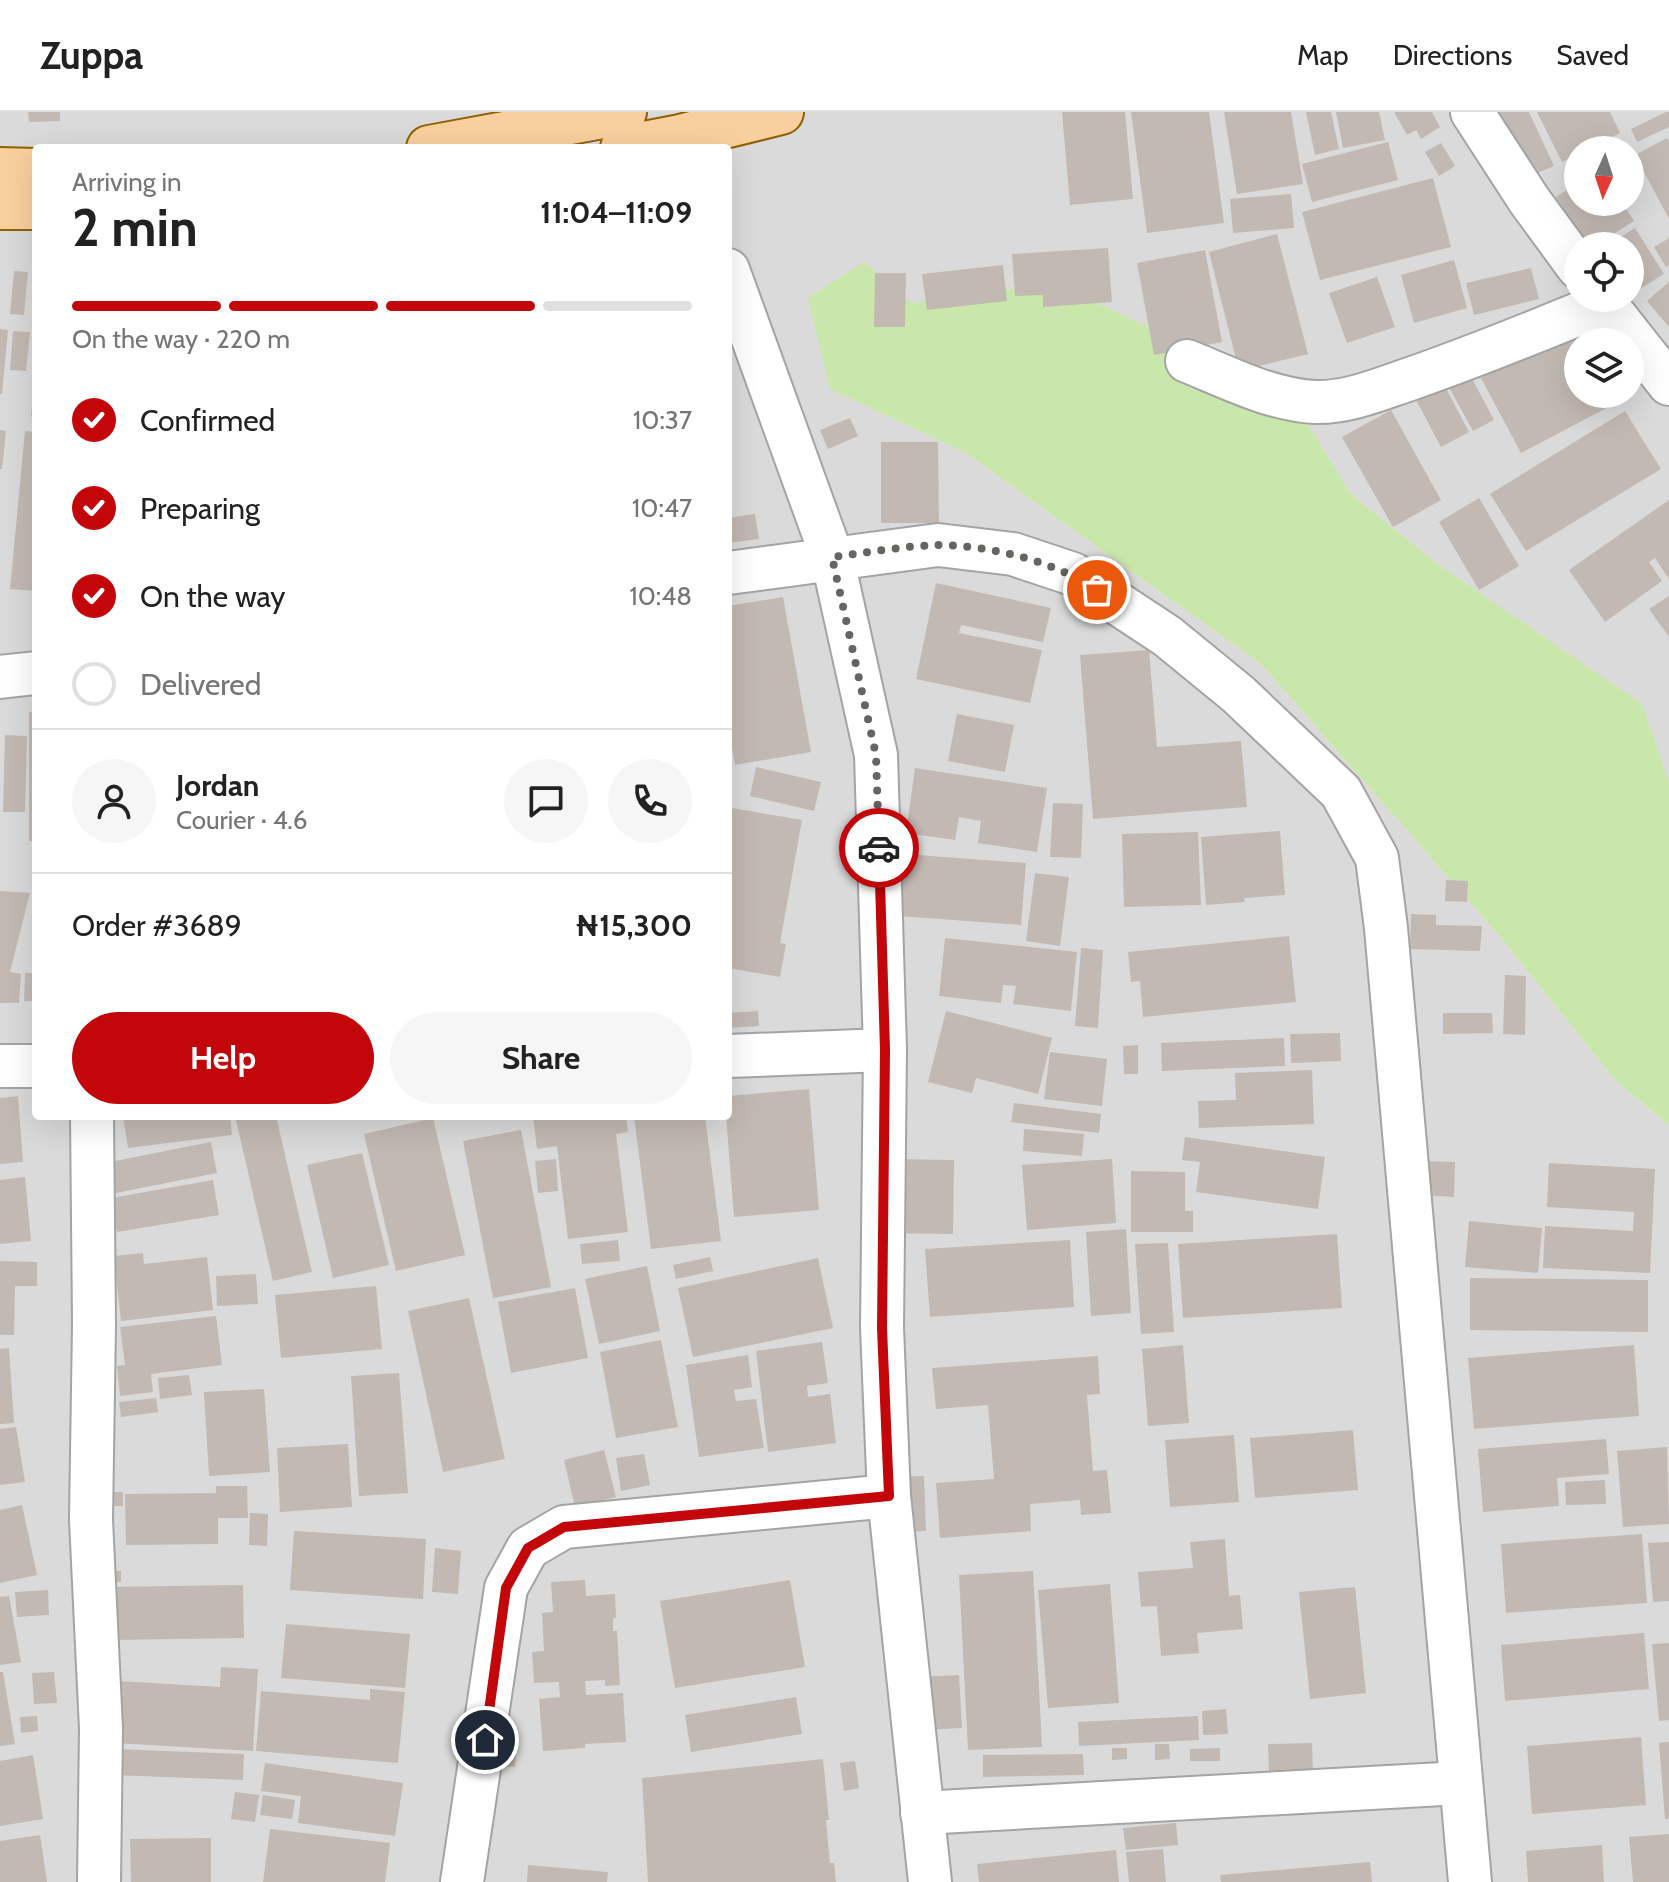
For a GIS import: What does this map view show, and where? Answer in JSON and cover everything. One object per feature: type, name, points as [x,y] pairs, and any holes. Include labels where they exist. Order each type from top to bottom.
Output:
[{"type":"main road","points":[[451,144],[624,112]]},
{"type":"main road","points":[[637,144],[680,132],[781,112]]},
{"type":"main road","points":[[0,170],[32,171]]},
{"type":"main road","points":[[0,207],[32,207]]},
{"type":"street","points":[[1472,112],[1564,248]]},
{"type":"street","points":[[732,281],[832,557],[876,755],[885,1050],[882,1328],[889,1496],[930,1882]]},
{"type":"street","points":[[1187,361],[1256,389],[1313,402],[1333,401],[1361,396],[1482,354],[1576,312]]},
{"type":"street","points":[[1612,312],[1669,384]]},
{"type":"street","points":[[732,572],[938,545],[1013,554],[1073,574],[1167,636],[1238,694],[1341,792],[1377,858],[1423,1329],[1470,1882]]},
{"type":"street","points":[[0,677],[32,673]]},
{"type":"street","points":[[732,1056],[885,1050]]},
{"type":"street","points":[[0,1066],[32,1066]]},
{"type":"street","points":[[92,1120],[94,1323],[91,1520],[101,1729],[99,1882]]},
{"type":"street","points":[[462,1882],[506,1588],[528,1548],[564,1527],[889,1496]]},
{"type":"street","points":[[922,1813],[1460,1783]]},
{"type":"shaded area","points":[[0,112],[1669,112],[1669,783],[1524,625],[1436,563],[1351,494],[1288,392],[1054,283],[911,303],[830,389],[966,453],[1261,664],[1502,939],[1615,1080],[1669,1125],[1669,1882],[0,1882]]},
{"type":"green space","points":[[864,262],[911,303],[1054,283],[1288,392],[1351,494],[1436,563],[1642,704],[1669,783],[1669,1125],[1615,1080],[1502,939],[1261,664],[966,453],[830,389],[808,298]]},
{"type":"building","points":[[28,112],[60,112],[60,121],[29,122]]},
{"type":"building","points":[[1062,112],[1125,112],[1133,199],[1070,205]]},
{"type":"building","points":[[1131,112],[1209,112],[1224,223],[1147,233]]},
{"type":"building","points":[[1224,112],[1291,112],[1303,184],[1237,194]]},
{"type":"building","points":[[1306,112],[1331,112],[1339,149],[1315,155]]},
{"type":"building","points":[[1336,112],[1379,112],[1385,140],[1343,148]]},
{"type":"building","points":[[1394,112],[1432,112],[1440,127],[1421,139],[1416,130],[1407,135]]},
{"type":"building","points":[[1487,112],[1529,112],[1554,166],[1519,181]]},
{"type":"building","points":[[1537,112],[1610,112],[1620,133],[1614,136],[1564,136],[1562,162]]},
{"type":"building","points":[[1669,112],[1669,127],[1644,139],[1644,136],[1634,136],[1631,129]]},
{"type":"building","points":[[1667,138],[1669,142],[1669,219],[1644,172],[1644,150]]},
{"type":"building","points":[[1388,142],[1398,180],[1312,202],[1302,164]]},
{"type":"building","points":[[1441,143],[1455,166],[1439,176],[1425,152]]},
{"type":"building","points":[[1433,178],[1451,247],[1320,280],[1302,212]]},
{"type":"building","points":[[1564,192],[1564,209],[1556,197]]},
{"type":"building","points":[[1291,194],[1294,228],[1233,233],[1230,199]]},
{"type":"building","points":[[1568,216],[1631,216],[1634,221],[1616,232],[1579,232]]},
{"type":"building","points":[[1277,234],[1308,354],[1239,371],[1209,252]]},
{"type":"building","points":[[1669,238],[1669,265],[1666,267],[1654,247]]},
{"type":"building","points":[[1644,242],[1664,274],[1644,286]]},
{"type":"building","points":[[1108,248],[1112,302],[1043,307],[1043,295],[1015,296],[1012,254]]},
{"type":"building","points":[[1205,250],[1222,342],[1154,355],[1137,263]]},
{"type":"building","points":[[1454,260],[1467,308],[1414,323],[1401,275]]},
{"type":"building","points":[[1003,265],[1007,301],[927,310],[922,274]]},
{"type":"building","points":[[1531,268],[1539,299],[1474,315],[1466,283]]},
{"type":"building","points":[[14,271],[28,272],[24,315],[10,314]]},
{"type":"building","points":[[875,273],[906,273],[905,327],[874,327]]},
{"type":"building","points":[[1377,277],[1395,327],[1347,343],[1329,293]]},
{"type":"building","points":[[1669,282],[1669,327],[1647,301]]},
{"type":"building","points":[[0,329],[8,330],[2,394],[0,394]]},
{"type":"building","points":[[13,331],[30,332],[26,371],[10,370]]},
{"type":"building","points":[[1564,335],[1564,408],[1606,408],[1521,453],[1481,378]]},
{"type":"building","points":[[1467,369],[1494,420],[1473,431],[1445,380]]},
{"type":"building","points":[[1443,383],[1469,432],[1441,447],[1415,398]]},
{"type":"building","points":[[1391,410],[1441,500],[1393,527],[1342,437]]},
{"type":"building","points":[[1625,411],[1661,469],[1526,551],[1490,494]]},
{"type":"building","points":[[850,418],[858,436],[828,449],[820,430]]},
{"type":"building","points":[[0,430],[6,431],[2,469],[0,469]]},
{"type":"building","points":[[25,431],[32,432],[32,591],[10,589]]},
{"type":"building","points":[[881,442],[938,442],[939,523],[881,523]]},
{"type":"building","points":[[1479,498],[1519,566],[1479,590],[1439,522]]},
{"type":"building","points":[[1669,500],[1669,579],[1655,558],[1649,562],[1662,581],[1605,622],[1569,570]]},
{"type":"building","points":[[755,514],[759,539],[732,542],[732,517]]},
{"type":"building","points":[[936,583],[1051,608],[1043,642],[961,625],[959,633],[1042,650],[1030,703],[916,679]]},
{"type":"building","points":[[1669,596],[1669,637],[1649,609]]},
{"type":"building","points":[[783,597],[811,752],[735,765],[732,747],[732,605]]},
{"type":"building","points":[[1149,650],[1157,747],[1241,741],[1247,807],[1093,819],[1080,655]]},
{"type":"building","points":[[29,712],[32,712],[32,841],[29,841]]},
{"type":"building","points":[[957,714],[1014,725],[1005,772],[948,761]]},
{"type":"building","points":[[5,735],[27,736],[25,812],[3,812]]},
{"type":"building","points":[[756,767],[821,782],[814,811],[750,796]]},
{"type":"building","points":[[915,768],[1047,788],[1037,852],[978,843],[981,821],[959,817],[955,840],[906,833]]},
{"type":"building","points":[[1053,803],[1083,804],[1081,858],[1050,857]]},
{"type":"building","points":[[732,808],[802,820],[780,943],[786,944],[780,977],[732,969]]},
{"type":"building","points":[[1280,831],[1285,895],[1206,905],[1201,837]]},
{"type":"building","points":[[1198,832],[1201,905],[1124,907],[1122,834]]},
{"type":"building","points":[[904,854],[1026,863],[1021,925],[899,916]]},
{"type":"building","points":[[1035,873],[1069,877],[1060,946],[1026,941]]},
{"type":"building","points":[[1446,880],[1468,881],[1467,902],[1445,901]]},
{"type":"building","points":[[0,891],[30,893],[10,972],[21,974],[19,1003],[0,1003]]},
{"type":"building","points":[[1411,914],[1436,915],[1436,925],[1482,926],[1480,951],[1410,949]]},
{"type":"building","points":[[1289,936],[1296,1002],[1143,1017],[1140,981],[1131,982],[1128,952]]},
{"type":"building","points":[[945,938],[1077,952],[1071,1011],[1013,1004],[1016,986],[1003,985],[1001,1003],[939,996]]},
{"type":"building","points":[[1081,948],[1103,950],[1098,1028],[1075,1026]]},
{"type":"building","points":[[25,973],[32,973],[32,1001],[24,1001]]},
{"type":"building","points":[[1505,975],[1526,976],[1525,1035],[1503,1034]]},
{"type":"building","points":[[758,1011],[759,1026],[732,1028],[732,1013]]},
{"type":"building","points":[[946,1011],[1052,1038],[1038,1094],[976,1078],[972,1093],[928,1082]]},
{"type":"building","points":[[1443,1013],[1492,1013],[1493,1033],[1443,1034]]},
{"type":"building","points":[[1340,1033],[1341,1061],[1291,1063],[1290,1034]]},
{"type":"building","points":[[1284,1038],[1285,1066],[1162,1071],[1161,1043]]},
{"type":"building","points":[[1138,1045],[1138,1074],[1124,1074],[1123,1046]]},
{"type":"building","points":[[1050,1052],[1107,1059],[1102,1106],[1044,1099]]},
{"type":"building","points":[[1312,1070],[1314,1124],[1199,1128],[1198,1101],[1236,1100],[1235,1073]]},
{"type":"building","points":[[809,1089],[819,1210],[734,1217],[726,1120],[732,1120],[732,1096]]},
{"type":"building","points":[[18,1096],[23,1162],[0,1164],[0,1098]]},
{"type":"building","points":[[1014,1103],[1101,1114],[1099,1133],[1011,1122]]},
{"type":"building","points":[[124,1120],[230,1120],[232,1135],[128,1148]]},
{"type":"building","points":[[236,1120],[277,1120],[312,1272],[273,1281]]},
{"type":"building","points":[[433,1120],[465,1255],[396,1271],[364,1134]]},
{"type":"building","points":[[533,1120],[626,1120],[628,1132],[616,1134],[628,1232],[568,1239],[557,1146],[537,1149]]},
{"type":"building","points":[[635,1120],[706,1120],[721,1241],[651,1249]]},
{"type":"building","points":[[1024,1129],[1084,1134],[1082,1156],[1023,1151]]},
{"type":"building","points":[[521,1130],[551,1287],[493,1298],[463,1141]]},
{"type":"building","points":[[1185,1137],[1325,1157],[1318,1209],[1196,1192],[1200,1162],[1182,1160]]},
{"type":"building","points":[[211,1142],[217,1173],[111,1194],[105,1163]]},
{"type":"building","points":[[362,1153],[389,1265],[333,1278],[307,1165]]},
{"type":"building","points":[[556,1159],[558,1191],[538,1193],[535,1161]]},
{"type":"building","points":[[890,1159],[954,1160],[953,1234],[890,1233]]},
{"type":"building","points":[[1112,1159],[1116,1223],[1027,1230],[1022,1165]]},
{"type":"building","points":[[1421,1161],[1455,1162],[1454,1197],[1419,1195]]},
{"type":"building","points":[[1549,1163],[1655,1169],[1650,1273],[1543,1268],[1545,1226],[1633,1231],[1634,1212],[1547,1207]]},
{"type":"building","points":[[1131,1171],[1185,1172],[1185,1211],[1193,1211],[1193,1232],[1131,1232]]},
{"type":"building","points":[[25,1177],[31,1241],[0,1244],[0,1180]]},
{"type":"building","points":[[213,1180],[219,1215],[117,1232],[111,1198]]},
{"type":"building","points":[[1469,1221],[1542,1228],[1538,1273],[1465,1267]]},
{"type":"building","points":[[1126,1229],[1131,1313],[1091,1316],[1086,1232]]},
{"type":"building","points":[[1337,1234],[1342,1308],[1183,1318],[1178,1244]]},
{"type":"building","points":[[618,1240],[620,1261],[582,1264],[580,1244]]},
{"type":"building","points":[[1070,1240],[1074,1307],[930,1317],[925,1249]]},
{"type":"building","points":[[1168,1243],[1174,1332],[1141,1334],[1135,1244]]},
{"type":"building","points":[[143,1253],[144,1264],[207,1257],[213,1310],[121,1321],[114,1256]]},
{"type":"building","points":[[710,1257],[713,1271],[676,1279],[673,1265]]},
{"type":"building","points":[[818,1258],[833,1328],[693,1357],[678,1288]]},
{"type":"building","points":[[0,1261],[37,1262],[37,1286],[15,1286],[14,1335],[0,1335]]},
{"type":"building","points":[[647,1266],[660,1331],[599,1344],[585,1279]]},
{"type":"building","points":[[256,1274],[258,1304],[217,1306],[216,1276]]},
{"type":"building","points":[[1470,1278],[1648,1280],[1648,1332],[1470,1330]]},
{"type":"building","points":[[376,1286],[382,1349],[281,1358],[275,1295]]},
{"type":"building","points":[[575,1288],[588,1358],[511,1373],[498,1302]]},
{"type":"building","points":[[469,1298],[505,1459],[443,1472],[408,1311]]},
{"type":"building","points":[[216,1316],[222,1365],[151,1374],[153,1392],[120,1396],[117,1366],[125,1365],[120,1327]]},
{"type":"building","points":[[661,1340],[678,1427],[616,1438],[600,1352]]},
{"type":"building","points":[[822,1342],[828,1383],[807,1386],[808,1397],[830,1394],[836,1443],[768,1452],[756,1351]]},
{"type":"building","points":[[1183,1345],[1189,1423],[1148,1426],[1142,1349]]},
{"type":"building","points":[[1634,1345],[1639,1416],[1474,1429],[1468,1358]]},
{"type":"building","points":[[9,1348],[14,1423],[0,1424],[0,1349]]},
{"type":"building","points":[[748,1355],[752,1387],[734,1390],[736,1401],[756,1399],[764,1448],[699,1457],[686,1365]]},
{"type":"building","points":[[1098,1356],[1100,1394],[1087,1395],[1093,1471],[1107,1470],[1111,1513],[1081,1515],[1080,1500],[1030,1504],[1031,1531],[940,1538],[936,1483],[994,1479],[988,1405],[936,1409],[932,1368]]},
{"type":"building","points":[[399,1373],[408,1493],[359,1496],[351,1376]]},
{"type":"building","points":[[189,1375],[192,1395],[160,1399],[158,1378]]},
{"type":"building","points":[[264,1389],[270,1472],[209,1476],[204,1392]]},
{"type":"building","points":[[156,1398],[158,1412],[121,1417],[119,1402]]},
{"type":"building","points":[[16,1427],[25,1482],[0,1485],[0,1429]]},
{"type":"building","points":[[1353,1430],[1358,1490],[1255,1498],[1250,1438]]},
{"type":"building","points":[[1234,1435],[1239,1502],[1170,1507],[1165,1440]]},
{"type":"building","points":[[1606,1439],[1609,1474],[1557,1478],[1559,1506],[1483,1512],[1478,1449]]},
{"type":"building","points":[[348,1444],[352,1507],[280,1512],[277,1448]]},
{"type":"building","points":[[1667,1447],[1669,1524],[1623,1527],[1617,1451]]},
{"type":"building","points":[[604,1450],[616,1497],[575,1507],[564,1460]]},
{"type":"building","points":[[644,1454],[650,1485],[621,1491],[616,1458]]},
{"type":"building","points":[[924,1476],[926,1531],[904,1532],[901,1477]]},
{"type":"building","points":[[1605,1480],[1606,1504],[1566,1505],[1565,1482]]},
{"type":"building","points":[[216,1486],[247,1486],[248,1518],[218,1518],[218,1544],[126,1545],[125,1494],[216,1493]]},
{"type":"building","points":[[100,1492],[123,1492],[123,1506],[101,1506]]},
{"type":"building","points":[[22,1505],[37,1575],[0,1583],[0,1510]]},
{"type":"building","points":[[250,1513],[268,1514],[267,1546],[249,1545]]},
{"type":"building","points":[[294,1531],[426,1539],[423,1599],[290,1590]]},
{"type":"building","points":[[1642,1534],[1647,1603],[1506,1613],[1501,1544]]},
{"type":"building","points":[[1225,1539],[1229,1596],[1240,1595],[1243,1629],[1197,1633],[1199,1653],[1161,1656],[1157,1606],[1141,1607],[1138,1572],[1193,1568],[1190,1542]]},
{"type":"building","points":[[1669,1542],[1669,1601],[1653,1602],[1648,1543]]},
{"type":"building","points":[[435,1548],[461,1551],[458,1594],[432,1592]]},
{"type":"building","points":[[100,1571],[121,1571],[121,1582],[100,1583]]},
{"type":"building","points":[[1033,1571],[1042,1747],[968,1750],[959,1575]]},
{"type":"building","points":[[585,1580],[586,1596],[615,1594],[613,1631],[617,1631],[620,1685],[605,1686],[605,1680],[585,1681],[586,1695],[623,1693],[626,1742],[585,1744],[585,1748],[543,1751],[539,1699],[560,1697],[559,1682],[534,1683],[532,1652],[544,1651],[542,1613],[553,1612],[551,1582]]},
{"type":"building","points":[[790,1580],[805,1667],[675,1688],[660,1601]]},
{"type":"building","points":[[1110,1584],[1119,1703],[1048,1708],[1038,1590]]},
{"type":"building","points":[[243,1585],[244,1638],[112,1640],[102,1587]]},
{"type":"building","points":[[1355,1587],[1366,1693],[1310,1699],[1299,1592]]},
{"type":"building","points":[[48,1590],[49,1615],[17,1617],[15,1592]]},
{"type":"building","points":[[9,1596],[21,1662],[0,1665],[0,1597]]},
{"type":"building","points":[[286,1624],[410,1634],[405,1688],[281,1678]]},
{"type":"building","points":[[1644,1633],[1649,1689],[1505,1701],[1501,1645]]},
{"type":"building","points":[[1669,1643],[1669,1720],[1659,1721],[1652,1644]]},
{"type":"building","points":[[221,1667],[258,1669],[253,1751],[115,1743],[118,1681],[220,1687]]},
{"type":"building","points":[[0,1672],[3,1672],[15,1744],[0,1746]]},
{"type":"building","points":[[54,1672],[57,1703],[34,1704],[32,1673]]},
{"type":"building","points":[[959,1675],[962,1728],[921,1730],[919,1677]]},
{"type":"building","points":[[370,1689],[405,1692],[398,1763],[256,1751],[261,1691],[370,1700]]},
{"type":"building","points":[[796,1697],[802,1734],[691,1752],[685,1715]]},
{"type":"building","points":[[1226,1709],[1228,1734],[1203,1735],[1202,1711]]},
{"type":"building","points":[[37,1716],[38,1731],[21,1733],[20,1717]]},
{"type":"building","points":[[1198,1716],[1199,1740],[1079,1746],[1078,1722]]},
{"type":"building","points":[[496,1737],[517,1738],[515,1767],[494,1766]]},
{"type":"building","points":[[1641,1737],[1646,1805],[1532,1814],[1527,1746]]},
{"type":"building","points":[[1669,1742],[1669,1819],[1665,1819],[1659,1743]]},
{"type":"building","points":[[1312,1743],[1313,1772],[1269,1773],[1268,1744]]},
{"type":"building","points":[[1155,1744],[1169,1744],[1170,1759],[1155,1760]]},
{"type":"building","points":[[1112,1748],[1127,1748],[1127,1759],[1112,1760]]},
{"type":"building","points":[[1220,1748],[1220,1761],[1190,1761],[1190,1749]]},
{"type":"building","points":[[114,1749],[244,1754],[243,1780],[113,1775]]},
{"type":"building","points":[[1083,1754],[1084,1775],[983,1777],[983,1755]]},
{"type":"building","points":[[33,1755],[43,1819],[0,1826],[0,1761]]},
{"type":"building","points":[[823,1759],[830,1863],[834,1863],[836,1882],[648,1882],[642,1778]]},
{"type":"building","points":[[855,1761],[859,1788],[844,1791],[840,1763]]},
{"type":"building","points":[[265,1763],[403,1783],[395,1836],[298,1823],[301,1796],[261,1791]]},
{"type":"building","points":[[235,1792],[259,1795],[255,1822],[231,1819]]},
{"type":"building","points":[[263,1795],[295,1800],[292,1819],[260,1815]]},
{"type":"building","points":[[1176,1823],[1178,1845],[1126,1850],[1123,1828]]},
{"type":"building","points":[[270,1829],[390,1843],[385,1882],[263,1882]]},
{"type":"building","points":[[1669,1834],[1669,1882],[1633,1882],[1629,1837]]},
{"type":"building","points":[[40,1835],[47,1882],[0,1882],[0,1841]]},
{"type":"building","points":[[211,1838],[211,1882],[131,1882],[130,1839]]},
{"type":"building","points":[[1602,1845],[1604,1882],[1528,1882],[1526,1851]]},
{"type":"building","points":[[1163,1849],[1166,1882],[1129,1882],[1126,1852]]},
{"type":"building","points":[[1116,1850],[1119,1882],[979,1882],[977,1864]]},
{"type":"building","points":[[1370,1862],[1372,1882],[1221,1882],[1220,1875]]},
{"type":"building","points":[[528,1865],[608,1872],[607,1882],[527,1882]]},
{"type":"way so far","points":[[879,848],[876,755],[832,557],[938,545],[1013,554],[1073,574],[1097,590]]},
{"type":"route","points":[[485,1740],[506,1588],[528,1548],[564,1527],[889,1496],[882,1328],[885,1050],[879,848]]}]
